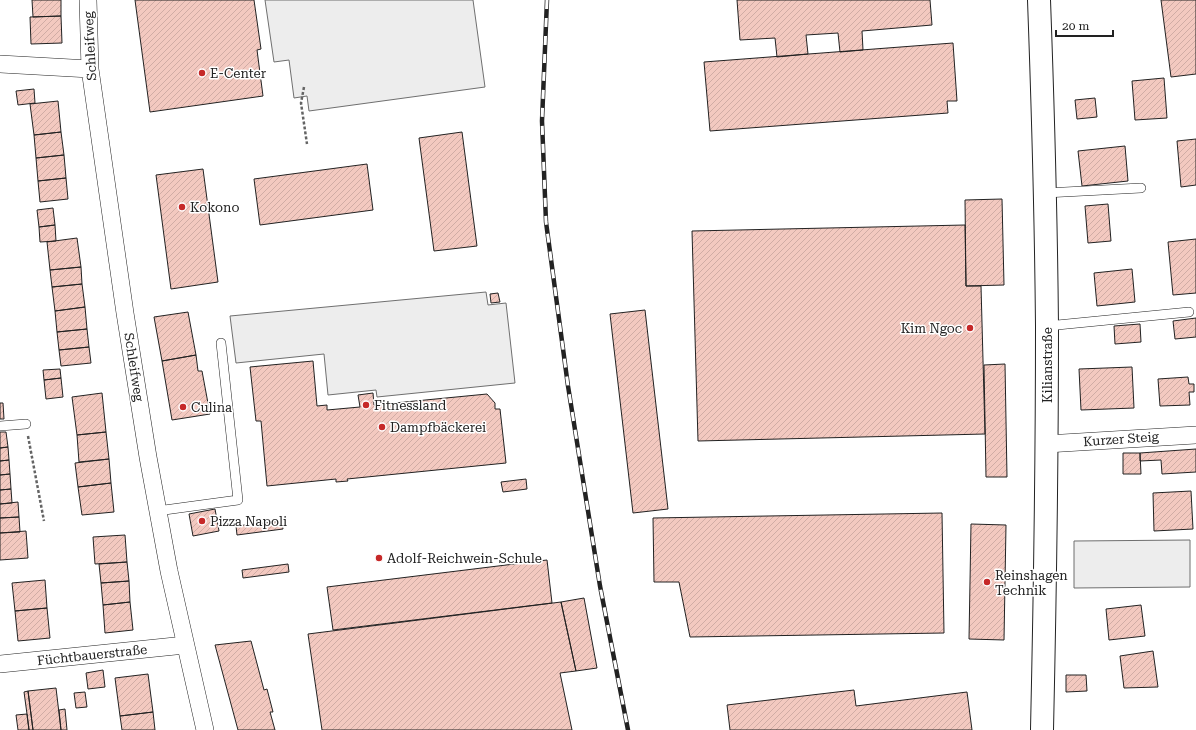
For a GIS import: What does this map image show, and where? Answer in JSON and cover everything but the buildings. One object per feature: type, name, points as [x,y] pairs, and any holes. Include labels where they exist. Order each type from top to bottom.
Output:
[{"type":"main road","name":"Kilianstraße","points":[[1040,0],[1047,326],[1042,730]]},
{"type":"street","name":"Schleifweg","points":[[88,0],[90,69],[125,313],[157,511],[185,645],[205,730]]},
{"type":"street","points":[[0,64],[90,69]]},
{"type":"street","name":"Kurzer Steig","points":[[1046,444],[1196,434]]},
{"type":"street","name":"Füchtbauerstraße","points":[[0,664],[185,645]]},
{"type":"lane","points":[[1045,193],[1141,188]]},
{"type":"lane","points":[[1047,326],[1189,312]]},
{"type":"lane","points":[[157,511],[238,500],[221,343]]},
{"type":"lane","points":[[0,426],[26,424]]},
{"type":"path","points":[[304,87],[301,103],[306,144]]},
{"type":"path","points":[[26,424],[44,521]]},
{"type":"shaded area","points":[[265,0],[473,0],[485,87],[309,111],[307,96],[294,98],[289,60],[274,62]]},
{"type":"shaded area","points":[[486,292],[488,305],[506,303],[515,383],[377,397],[376,390],[328,395],[324,354],[236,363],[230,316]]},
{"type":"shaded area","points":[[1190,540],[1190,587],[1074,588],[1074,541]]},
{"type":"railway","points":[[547,0],[542,121],[546,222],[568,386],[600,586],[628,730]]},
{"type":"place","name":"E-Center","points":[[202,73]]},
{"type":"place","name":"Kokono","points":[[182,207]]},
{"type":"place","name":"Kim Ngoc","points":[[970,328]]},
{"type":"place","name":"Fitnessland","points":[[366,405]]},
{"type":"place","name":"Culina","points":[[183,407]]},
{"type":"place","name":"Dampfbäckerei","points":[[382,427]]},
{"type":"place","name":"Pizza Napoli","points":[[202,521]]},
{"type":"place","name":"Adolf-Reichwein-Schule","points":[[379,558]]},
{"type":"place","name":"Reinshagen Technik","points":[[987,582]]}]
